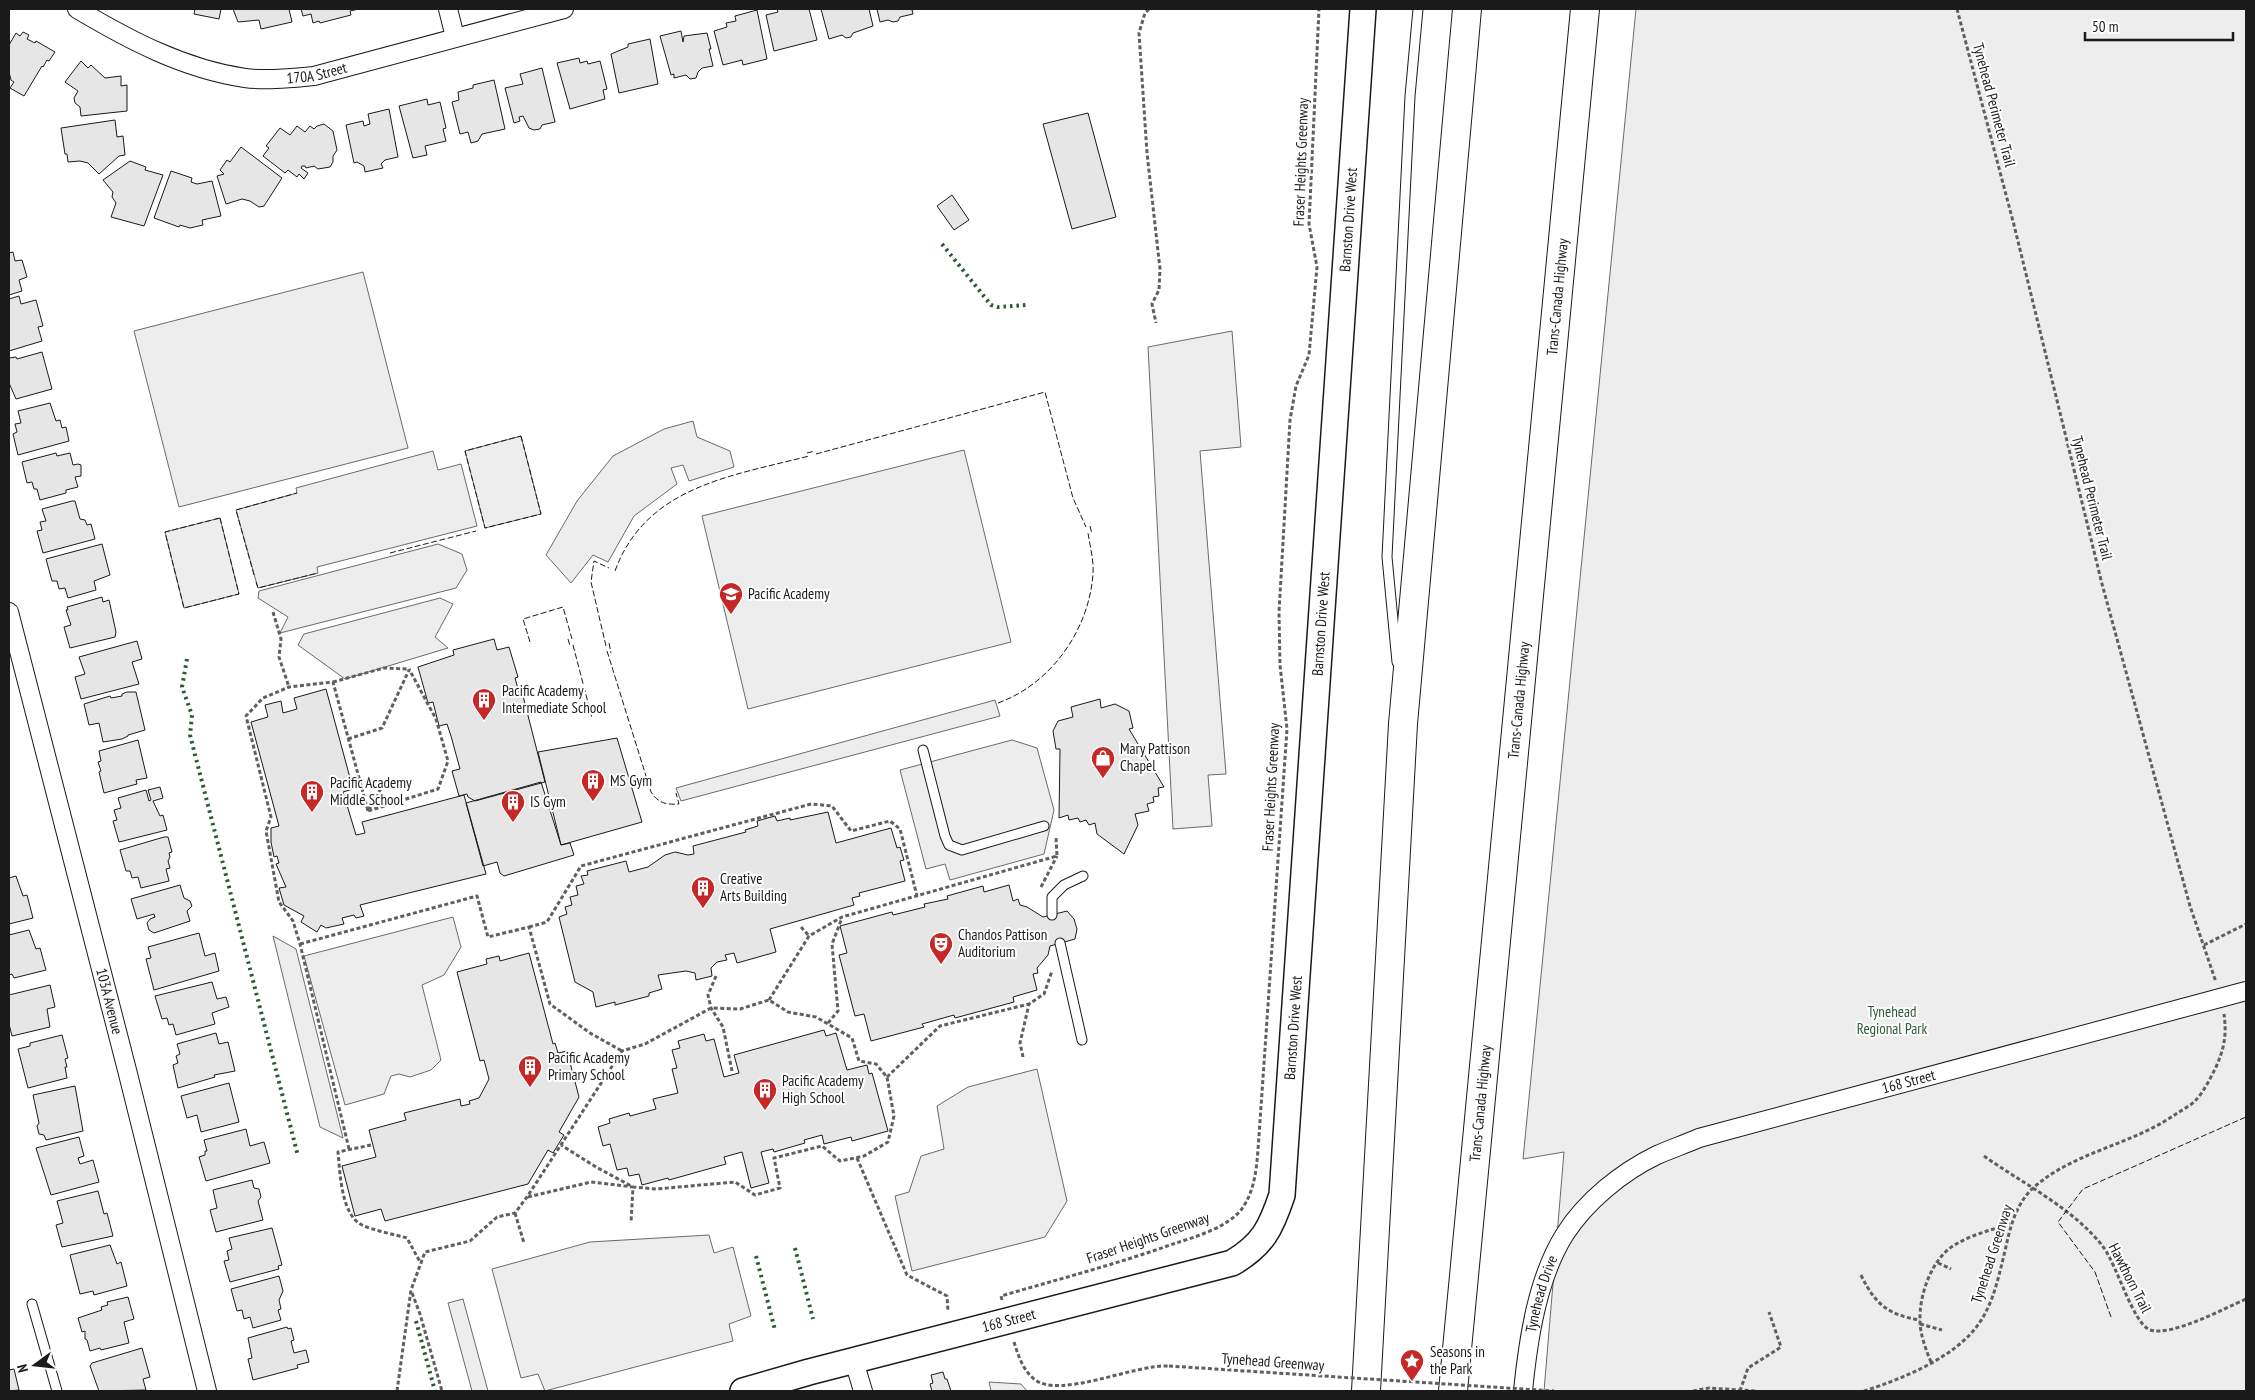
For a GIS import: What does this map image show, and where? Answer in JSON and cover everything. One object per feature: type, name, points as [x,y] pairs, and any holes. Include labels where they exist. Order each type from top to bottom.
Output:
[{"type":"highway","points":[[1366,1391],[1403,724],[1467,9]]},
{"type":"highway","name":"Trans-Canada Highway","points":[[1453,1391],[1585,9]]},
{"type":"street","name":"170A Street","points":[[77,9],[175,60],[208,70],[247,78],[314,76],[564,9]]},
{"type":"street","points":[[448,9],[455,37]]},
{"type":"street","name":"Barnston Drive West","points":[[1265,1235],[1274,1219],[1282,1195],[1363,9]]},
{"type":"street","name":"103A Avenue","points":[[9,612],[127,1070],[207,1391]]},
{"type":"street","name":"168 Street","points":[[1586,1207],[1618,1179],[1656,1156],[1700,1138],[2246,991]]},
{"type":"street","name":"Tynehead Drive","points":[[1523,1391],[1528,1346],[1546,1274],[1564,1234],[1586,1207]]},
{"type":"street","name":"168 Street","points":[[743,1391],[1232,1263],[1250,1252],[1265,1235]]},
{"type":"street","points":[[854,1361],[863,1391]]},
{"type":"lane","points":[[1403,724],[1387,557],[1410,96],[1418,9]]},
{"type":"lane","points":[[923,750],[949,845],[962,850],[1044,826]]},
{"type":"lane","points":[[1052,915],[1052,897],[1064,885],[1082,876]]},
{"type":"lane","points":[[1060,943],[1082,1040]]},
{"type":"lane","points":[[32,1304],[57,1391]]},
{"type":"path","points":[[1149,9],[1145,13],[1139,33],[1147,153],[1160,269],[1160,290],[1152,304],[1156,323]]},
{"type":"path","name":"Fraser Heights Greenway","points":[[1004,1306],[1001,1296],[1125,1262],[1196,1236],[1222,1224],[1241,1210],[1252,1187],[1259,1136],[1287,729],[1280,665],[1279,612],[1287,450],[1296,386],[1309,355],[1316,267],[1309,224],[1319,9]]},
{"type":"path","name":"Tynehead Perimeter Trail","points":[[1957,9],[2014,225],[2102,584],[2190,906],[2204,945]]},
{"type":"path","points":[[273,612],[281,639],[279,657],[289,687]]},
{"type":"path","points":[[350,1149],[300,944],[293,921],[279,902],[266,831],[270,817],[246,716],[263,698],[289,687],[333,682],[384,668],[409,669]]},
{"type":"path","points":[[348,739],[382,728],[409,669]]},
{"type":"path","points":[[368,811],[438,788],[448,761],[436,719],[409,669]]},
{"type":"path","points":[[333,682],[368,811]]},
{"type":"path","points":[[368,811],[384,783]]},
{"type":"path","points":[[300,944],[477,896],[488,937],[529,927],[547,922],[581,866],[811,804],[832,806],[851,831],[890,821],[900,829],[917,896]]},
{"type":"path","points":[[397,1391],[411,1290],[425,1252],[470,1241],[497,1217],[515,1212],[527,1197],[622,1051],[645,1044],[711,1008],[740,1009],[769,1000],[809,936],[842,917],[1057,856],[1056,837]]},
{"type":"path","points":[[828,1023],[838,1011],[832,944],[842,917]]},
{"type":"path","points":[[2215,979],[2204,945],[2246,924]]},
{"type":"path","points":[[529,927],[550,1004],[590,1033],[622,1051]]},
{"type":"path","points":[[801,927],[809,936]]},
{"type":"path","points":[[887,1078],[940,1026],[1029,1004],[1044,994],[1053,968]]},
{"type":"path","points":[[716,976],[708,995],[711,1008],[724,1027],[732,1072]]},
{"type":"path","points":[[527,1197],[591,1182],[656,1190],[736,1182],[756,1195],[780,1188],[774,1158],[822,1146],[840,1161],[864,1156],[888,1142],[894,1116],[887,1078],[876,1064],[859,1061],[852,1038],[828,1023],[816,1017],[788,1012],[769,1000]]},
{"type":"path","points":[[1024,1057],[1020,1043],[1029,1004]]},
{"type":"path","name":"Tynehead Greenway","points":[[1864,1391],[1898,1380],[1931,1362],[1954,1347],[1979,1323],[1991,1300],[2011,1224],[2021,1202],[2032,1189],[2066,1165],[2164,1123],[2195,1102],[2222,1055],[2227,1032],[2224,1014]]},
{"type":"path","points":[[370,1144],[338,1152],[342,1193],[352,1216],[360,1224],[407,1238],[420,1263]]},
{"type":"path","points":[[561,1145],[633,1187]]},
{"type":"path","name":"Hawthorn Trail","points":[[1984,1156],[2066,1211],[2104,1248],[2139,1322],[2150,1330],[2171,1331],[2246,1299]]},
{"type":"path","points":[[856,1158],[907,1275],[947,1296],[948,1311]]},
{"type":"path","points":[[631,1223],[633,1187]]},
{"type":"path","points":[[515,1212],[524,1243]]},
{"type":"path","points":[[1931,1362],[1920,1322],[1925,1290],[1938,1262],[1946,1252],[1959,1243],[2011,1224]]},
{"type":"path","points":[[1938,1262],[1951,1269]]},
{"type":"path","points":[[1861,1275],[1874,1298],[1882,1306],[1900,1317],[1942,1330]]},
{"type":"path","points":[[411,1290],[420,1314],[442,1391]]},
{"type":"path","points":[[1740,1390],[1748,1368],[1781,1347],[1769,1312]]},
{"type":"path","name":"Tynehead Greenway","points":[[1015,1345],[1022,1363],[1034,1379],[1050,1386],[1069,1386],[1151,1366],[1169,1366],[1554,1391]]},
{"type":"path","points":[[1693,1391],[1755,1391]]},
{"type":"shaded area","name":"Tynehead Regional Park","points":[[1636,9],[2246,9],[2246,1391],[1544,1391],[1564,1152],[1523,1159]]},
{"type":"shaded area","points":[[363,272],[408,448],[179,507],[134,331]]},
{"type":"shaded area","points":[[1232,331],[1241,447],[1200,451],[1226,774],[1208,775],[1212,826],[1173,829],[1148,347]]},
{"type":"shaded area","points":[[693,421],[697,437],[730,451],[734,467],[689,481],[683,465],[671,468],[677,484],[634,516],[608,562],[593,555],[571,583],[546,555],[577,501],[613,456],[664,429]]},
{"type":"shaded area","points":[[521,436],[541,514],[485,528],[465,451]]},
{"type":"shaded area","points":[[964,450],[1011,642],[748,709],[702,516]]},
{"type":"shaded area","points":[[433,451],[438,470],[461,464],[477,526],[317,567],[318,573],[258,588],[236,510],[297,493],[296,488]]},
{"type":"shaded area","points":[[220,518],[239,594],[184,608],[165,532]]},
{"type":"shaded area","points":[[438,544],[462,554],[467,570],[456,588],[280,633],[288,617],[258,598],[259,591]]},
{"type":"shaded area","points":[[440,598],[453,604],[435,637],[448,648],[345,679],[298,645],[304,634]]},
{"type":"shaded area","points":[[995,700],[1000,716],[681,801],[676,788]]},
{"type":"shaded area","points":[[1012,740],[1037,748],[1054,810],[1044,854],[950,880],[945,864],[926,869],[900,770]]},
{"type":"shaded area","points":[[453,917],[461,947],[444,975],[422,985],[441,1060],[431,1070],[410,1077],[399,1074],[391,1076],[384,1094],[345,1105],[304,956]]},
{"type":"shaded area","points":[[273,936],[296,949],[343,1138],[320,1127]]},
{"type":"shaded area","points":[[1037,1069],[1067,1201],[1045,1237],[912,1271],[895,1196],[909,1192],[921,1156],[944,1149],[937,1106],[968,1087]]},
{"type":"shaded area","points":[[709,1235],[714,1253],[733,1247],[751,1316],[729,1324],[733,1341],[545,1391],[538,1374],[521,1378],[492,1269],[590,1242]]},
{"type":"shaded area","points":[[463,1299],[488,1391],[472,1391],[448,1303]]},
{"type":"shaded area","points":[[989,1382],[1021,1384],[1027,1391],[991,1391]]},
{"type":"building","points":[[195,9],[221,9],[219,19],[194,14]]},
{"type":"building","points":[[233,9],[289,9],[292,22],[261,29],[259,20],[238,22]]},
{"type":"building","points":[[301,9],[359,9],[350,11],[351,15],[313,23],[311,14],[303,16]]},
{"type":"building","points":[[777,9],[809,9],[817,40],[774,51],[766,15],[778,12]]},
{"type":"building","points":[[821,9],[869,9],[873,26],[853,33],[851,37],[846,38],[842,35],[829,39]]},
{"type":"building","points":[[877,9],[915,9],[912,10],[913,14],[900,17],[898,21],[888,20],[880,22]]},
{"type":"building","points":[[757,10],[767,59],[743,65],[742,60],[723,65],[714,31],[727,27],[726,23],[736,21],[735,16]]},
{"type":"building","points":[[681,31],[683,42],[684,36],[707,33],[713,66],[702,68],[696,78],[690,79],[686,75],[674,78],[674,74],[671,75],[660,36]]},
{"type":"building","points":[[23,32],[29,35],[27,39],[35,43],[36,41],[55,52],[49,61],[47,60],[42,66],[24,96],[10,88],[14,82],[11,80],[9,72],[9,45],[16,33],[20,36]]},
{"type":"building","points":[[650,39],[658,84],[619,93],[611,54],[628,47],[628,44]]},
{"type":"building","points":[[579,58],[580,63],[587,61],[588,64],[600,61],[607,89],[603,90],[605,99],[570,109],[557,63]]},
{"type":"building","points":[[81,61],[88,68],[91,65],[105,78],[121,76],[121,86],[127,85],[127,111],[81,116],[80,107],[75,103],[74,98],[78,91],[65,82]]},
{"type":"building","points":[[542,68],[555,122],[542,125],[540,129],[534,130],[529,128],[523,116],[519,117],[520,121],[514,123],[505,88],[523,84],[520,74]]},
{"type":"building","points":[[494,80],[505,129],[482,134],[478,141],[471,143],[468,132],[460,134],[452,102],[459,100],[458,92],[473,88],[473,85]]},
{"type":"building","points":[[427,99],[428,105],[440,102],[446,128],[443,129],[446,141],[425,146],[427,155],[413,158],[399,106]]},
{"type":"building","points":[[389,109],[398,157],[385,160],[381,164],[383,168],[365,172],[364,166],[357,162],[354,163],[346,125],[363,121],[364,126],[370,124],[368,114]]},
{"type":"building","points":[[1088,113],[1116,217],[1072,229],[1043,124]]},
{"type":"building","points":[[115,120],[117,137],[123,136],[125,155],[119,156],[99,174],[88,163],[80,161],[68,162],[61,128]]},
{"type":"building","points":[[324,124],[333,131],[337,150],[330,167],[318,169],[314,166],[306,168],[302,166],[301,168],[308,173],[304,179],[299,174],[297,177],[288,170],[285,173],[263,156],[269,148],[266,146],[280,128],[290,135],[297,126],[305,132],[310,126],[314,129]]},
{"type":"building","points":[[241,147],[282,178],[264,206],[259,207],[250,201],[242,199],[226,204],[217,176],[224,174],[220,170],[227,160],[230,162]]},
{"type":"building","points":[[130,161],[146,167],[145,170],[163,175],[144,226],[111,217],[116,203],[112,197],[113,192],[103,180]]},
{"type":"building","points":[[171,171],[192,178],[191,182],[197,184],[212,181],[221,216],[202,220],[203,225],[190,228],[180,225],[179,227],[154,218]]},
{"type":"building","points":[[952,195],[969,220],[954,230],[937,206]]},
{"type":"building","points":[[13,252],[15,261],[22,260],[27,277],[19,280],[22,291],[9,295],[9,253]]},
{"type":"building","points":[[19,296],[21,304],[36,300],[43,326],[38,327],[42,341],[9,351],[9,299]]},
{"type":"building","points":[[42,352],[52,389],[16,399],[9,383],[9,358],[16,357],[17,359]]},
{"type":"building","points":[[50,403],[56,421],[60,420],[62,428],[66,427],[69,441],[18,455],[13,434],[17,432],[15,424],[21,423],[18,411]]},
{"type":"building","points":[[56,453],[57,456],[70,453],[73,465],[81,465],[81,476],[75,477],[78,487],[66,490],[66,493],[40,500],[37,489],[34,489],[32,482],[27,483],[22,462]]},
{"type":"building","points":[[75,501],[80,519],[85,520],[87,525],[91,524],[95,539],[43,553],[37,531],[42,530],[40,522],[46,521],[42,509]]},
{"type":"building","points":[[102,544],[110,575],[94,581],[96,590],[68,598],[65,588],[59,589],[57,581],[52,581],[46,559]]},
{"type":"building","points":[[102,597],[103,602],[109,600],[116,632],[115,637],[70,648],[64,627],[71,625],[66,610],[68,610],[67,607]]},
{"type":"building","name":"Pacific Academy Intermediate School","points":[[494,639],[497,650],[509,647],[518,677],[515,678],[520,696],[523,696],[545,782],[475,801],[468,797],[467,794],[459,796],[452,771],[460,769],[451,736],[447,724],[439,726],[433,702],[428,703],[418,667],[454,655],[453,650]]},
{"type":"building","points":[[137,641],[142,659],[132,662],[139,684],[81,699],[75,677],[85,674],[79,657]]},
{"type":"building","name":"Pacific Academy Middle School","points":[[326,689],[353,789],[343,792],[356,835],[365,833],[362,822],[464,795],[486,874],[360,905],[364,916],[356,918],[354,915],[342,918],[344,924],[326,928],[321,925],[317,932],[301,922],[304,916],[284,905],[279,888],[286,887],[276,864],[279,863],[277,856],[274,857],[271,842],[271,828],[279,826],[251,722],[268,717],[265,705],[281,701],[283,713],[297,709],[294,698]]},
{"type":"building","points":[[136,692],[145,730],[128,735],[122,739],[103,742],[99,723],[89,725],[84,704],[110,696],[111,698],[122,696],[122,694]]},
{"type":"building","points":[[1100,699],[1101,708],[1115,704],[1129,711],[1133,728],[1129,729],[1164,787],[1158,788],[1159,796],[1153,797],[1154,802],[1147,804],[1149,811],[1135,814],[1138,825],[1124,854],[1097,834],[1095,823],[1089,825],[1086,820],[1080,822],[1078,818],[1069,820],[1068,815],[1059,818],[1060,749],[1056,749],[1053,731],[1058,721],[1073,717],[1071,707]]},
{"type":"building","name":"MS Gym","points":[[617,738],[642,822],[561,845],[538,752]]},
{"type":"building","points":[[138,740],[147,778],[136,780],[137,784],[104,793],[99,772],[101,771],[98,762],[101,761],[99,751]]},
{"type":"building","name":"IS Gym","points":[[541,782],[561,845],[570,843],[574,855],[504,876],[500,873],[497,862],[483,866],[466,803]]},
{"type":"building","points":[[160,787],[163,798],[153,801],[160,816],[163,815],[167,830],[119,842],[113,821],[117,820],[114,810],[121,808],[118,798],[146,790],[149,801],[151,800],[148,790]]},
{"type":"building","name":"Creative Arts Building","points":[[828,812],[836,843],[891,828],[897,848],[900,847],[904,860],[900,861],[905,881],[859,893],[860,896],[852,898],[854,905],[770,929],[776,952],[737,963],[734,953],[725,955],[727,960],[717,962],[711,968],[712,976],[696,980],[695,973],[686,971],[658,975],[662,989],[649,993],[649,996],[615,1005],[615,1002],[596,1007],[593,992],[575,982],[559,917],[567,914],[565,907],[572,905],[570,897],[578,895],[576,886],[584,884],[581,876],[588,875],[587,871],[626,861],[629,872],[648,867],[665,855],[675,852],[688,855],[694,854],[693,846],[746,832],[745,830],[758,826],[757,821],[775,816],[777,821],[790,818],[790,820]]},
{"type":"building","points":[[168,837],[172,852],[169,853],[168,861],[170,868],[166,869],[169,881],[141,888],[138,877],[132,878],[130,871],[126,871],[120,850]]},
{"type":"building","points":[[16,876],[23,896],[27,895],[33,918],[9,924],[9,878]]},
{"type":"building","points":[[180,885],[184,898],[190,901],[192,906],[187,911],[190,921],[154,933],[149,930],[147,923],[155,917],[154,914],[137,919],[131,899]]},
{"type":"building","name":"Chandos Pattison Auditorium","points":[[1009,885],[1013,901],[1018,899],[1020,905],[1043,917],[1067,911],[1074,919],[1077,929],[1075,939],[1050,946],[1048,955],[1037,968],[1038,973],[1033,974],[1037,990],[1013,997],[1014,1002],[955,1018],[954,1015],[922,1024],[924,1027],[871,1041],[864,1014],[855,1016],[839,955],[847,953],[840,926],[892,912],[893,915],[925,907],[924,904],[948,899],[947,896],[983,886],[984,892]]},
{"type":"building","points":[[29,930],[36,949],[40,948],[46,970],[14,978],[12,974],[9,975],[9,935]]},
{"type":"building","points":[[199,933],[205,956],[215,953],[219,971],[154,990],[146,959],[151,958],[148,947]]},
{"type":"building","name":"Pacific Academy Primary School","points":[[529,953],[553,1044],[555,1043],[558,1053],[567,1051],[579,1097],[559,1132],[564,1135],[553,1153],[548,1150],[528,1184],[385,1221],[381,1209],[355,1216],[342,1166],[376,1157],[369,1130],[406,1120],[404,1113],[460,1099],[461,1106],[470,1104],[469,1101],[479,1098],[489,1079],[484,1060],[480,1061],[457,972],[487,964],[486,959],[499,956],[500,961]]},
{"type":"building","points":[[212,982],[217,999],[226,997],[229,1007],[212,1013],[215,1024],[176,1035],[173,1024],[169,1025],[167,1018],[162,1019],[155,996]]},
{"type":"building","points":[[50,985],[55,1007],[47,1009],[50,1027],[12,1036],[9,1024],[9,995]]},
{"type":"building","name":"Pacific Academy High School","points":[[824,1030],[826,1036],[836,1033],[847,1070],[867,1065],[869,1074],[872,1073],[888,1131],[852,1141],[851,1137],[824,1144],[822,1135],[804,1140],[805,1143],[774,1152],[773,1149],[761,1152],[769,1183],[751,1188],[742,1152],[724,1157],[726,1164],[669,1180],[668,1178],[642,1185],[639,1174],[629,1176],[627,1168],[617,1170],[610,1144],[603,1146],[598,1127],[610,1123],[609,1119],[629,1113],[630,1116],[656,1109],[653,1099],[678,1093],[672,1069],[677,1068],[672,1050],[680,1048],[678,1041],[704,1034],[706,1041],[714,1039],[724,1077],[739,1073],[734,1055]]},
{"type":"building","points":[[216,1033],[219,1044],[228,1042],[235,1071],[214,1075],[215,1077],[178,1088],[173,1065],[178,1063],[176,1056],[180,1054],[177,1044]]},
{"type":"building","points":[[62,1035],[68,1058],[65,1059],[67,1078],[28,1088],[18,1049],[30,1046],[30,1043]]},
{"type":"building","points":[[229,1083],[239,1122],[201,1132],[197,1115],[187,1118],[181,1096]]},
{"type":"building","points":[[75,1086],[83,1131],[46,1140],[44,1135],[39,1134],[37,1126],[39,1123],[33,1095]]},
{"type":"building","points":[[246,1129],[250,1146],[264,1142],[270,1163],[206,1181],[199,1157],[205,1155],[205,1151],[207,1151],[204,1140]]},
{"type":"building","points":[[79,1137],[84,1156],[78,1158],[80,1164],[93,1160],[99,1182],[51,1195],[36,1148]]},
{"type":"building","points":[[252,1180],[254,1188],[259,1189],[261,1197],[258,1201],[263,1220],[216,1232],[210,1210],[217,1208],[213,1190]]},
{"type":"building","points":[[98,1191],[104,1214],[107,1213],[113,1236],[62,1247],[56,1225],[63,1223],[57,1201]]},
{"type":"building","points":[[272,1228],[282,1265],[278,1266],[279,1269],[230,1282],[224,1261],[229,1260],[227,1251],[232,1249],[229,1238]]},
{"type":"building","points":[[110,1245],[117,1264],[121,1262],[127,1286],[94,1295],[93,1291],[80,1294],[70,1255]]},
{"type":"building","points":[[279,1276],[283,1291],[279,1300],[281,1309],[278,1310],[281,1320],[253,1328],[250,1317],[244,1319],[242,1310],[237,1311],[231,1289]]},
{"type":"building","points":[[128,1297],[134,1319],[124,1322],[129,1343],[90,1351],[85,1339],[85,1331],[82,1332],[78,1318],[102,1310],[101,1307],[108,1305],[107,1302]]},
{"type":"building","points":[[287,1327],[288,1329],[291,1328],[294,1340],[291,1341],[294,1353],[306,1350],[309,1362],[297,1365],[298,1368],[253,1380],[248,1359],[252,1358],[248,1338]]},
{"type":"building","points":[[142,1348],[150,1377],[143,1379],[146,1390],[99,1391],[90,1366],[92,1363]]},
{"type":"building","points":[[14,1369],[19,1390],[9,1391],[9,1370]]},
{"type":"building","points":[[943,1372],[951,1391],[932,1391],[930,1384],[933,1383],[931,1375]]},
{"type":"hedge","points":[[942,244],[991,305],[998,307],[1027,305]]},
{"type":"hedge","points":[[187,659],[182,687],[192,715],[190,735],[298,1156]]},
{"type":"hedge","points":[[795,1248],[813,1319]]},
{"type":"hedge","points":[[756,1256],[775,1330]]},
{"type":"hedge","points":[[416,1321],[435,1391]]},
{"type":"fence","points":[[816,454],[1045,392],[1073,498],[1086,527]]},
{"type":"fence","points":[[521,436],[541,514],[485,528],[465,451],[521,436]]},
{"type":"fence","points":[[807,453],[815,451]]},
{"type":"fence","points":[[615,571],[629,542],[648,520],[670,503],[695,489],[722,479],[809,456]]},
{"type":"fence","points":[[254,575],[236,510],[297,493]]},
{"type":"fence","points":[[220,518],[239,594],[184,608],[165,532],[220,518]]},
{"type":"fence","points":[[1090,526],[1092,534]]},
{"type":"fence","points":[[390,553],[476,531]]},
{"type":"fence","points":[[998,703],[1035,683],[1064,652],[1075,634],[1084,615],[1090,595],[1093,574],[1088,533]]},
{"type":"fence","points":[[606,646],[591,582],[594,561],[609,568]]},
{"type":"fence","points":[[256,582],[258,588],[318,573]]},
{"type":"fence","points":[[530,642],[523,619],[563,607],[572,639]]},
{"type":"fence","points":[[568,639],[570,646]]},
{"type":"fence","points":[[609,643],[611,653]]},
{"type":"fence","points":[[573,645],[592,718]]},
{"type":"fence","points":[[607,651],[651,792],[656,799],[670,804],[679,804],[676,793]]},
{"type":"fence","points":[[2111,1317],[2095,1272],[2058,1222],[2083,1189],[2246,1117]]},
{"type":"place","name":"Pacific Academy","points":[[731,615]]},
{"type":"place","name":"Pacific Academy Intermediate School","points":[[484,721]]},
{"type":"place","name":"Mary Pattison Chapel","points":[[1103,779]]},
{"type":"place","name":"MS Gym","points":[[593,802]]},
{"type":"place","name":"Pacific Academy Middle School","points":[[312,813]]},
{"type":"place","name":"IS Gym","points":[[513,823]]},
{"type":"place","name":"Creative Arts Building","points":[[703,909]]},
{"type":"place","name":"Chandos Pattison Auditorium","points":[[941,965]]},
{"type":"place","name":"Pacific Academy Primary School","points":[[530,1088]]},
{"type":"place","name":"Pacific Academy High School","points":[[765,1111]]},
{"type":"place","name":"Seasons in the Park","points":[[1412,1382]]}]
